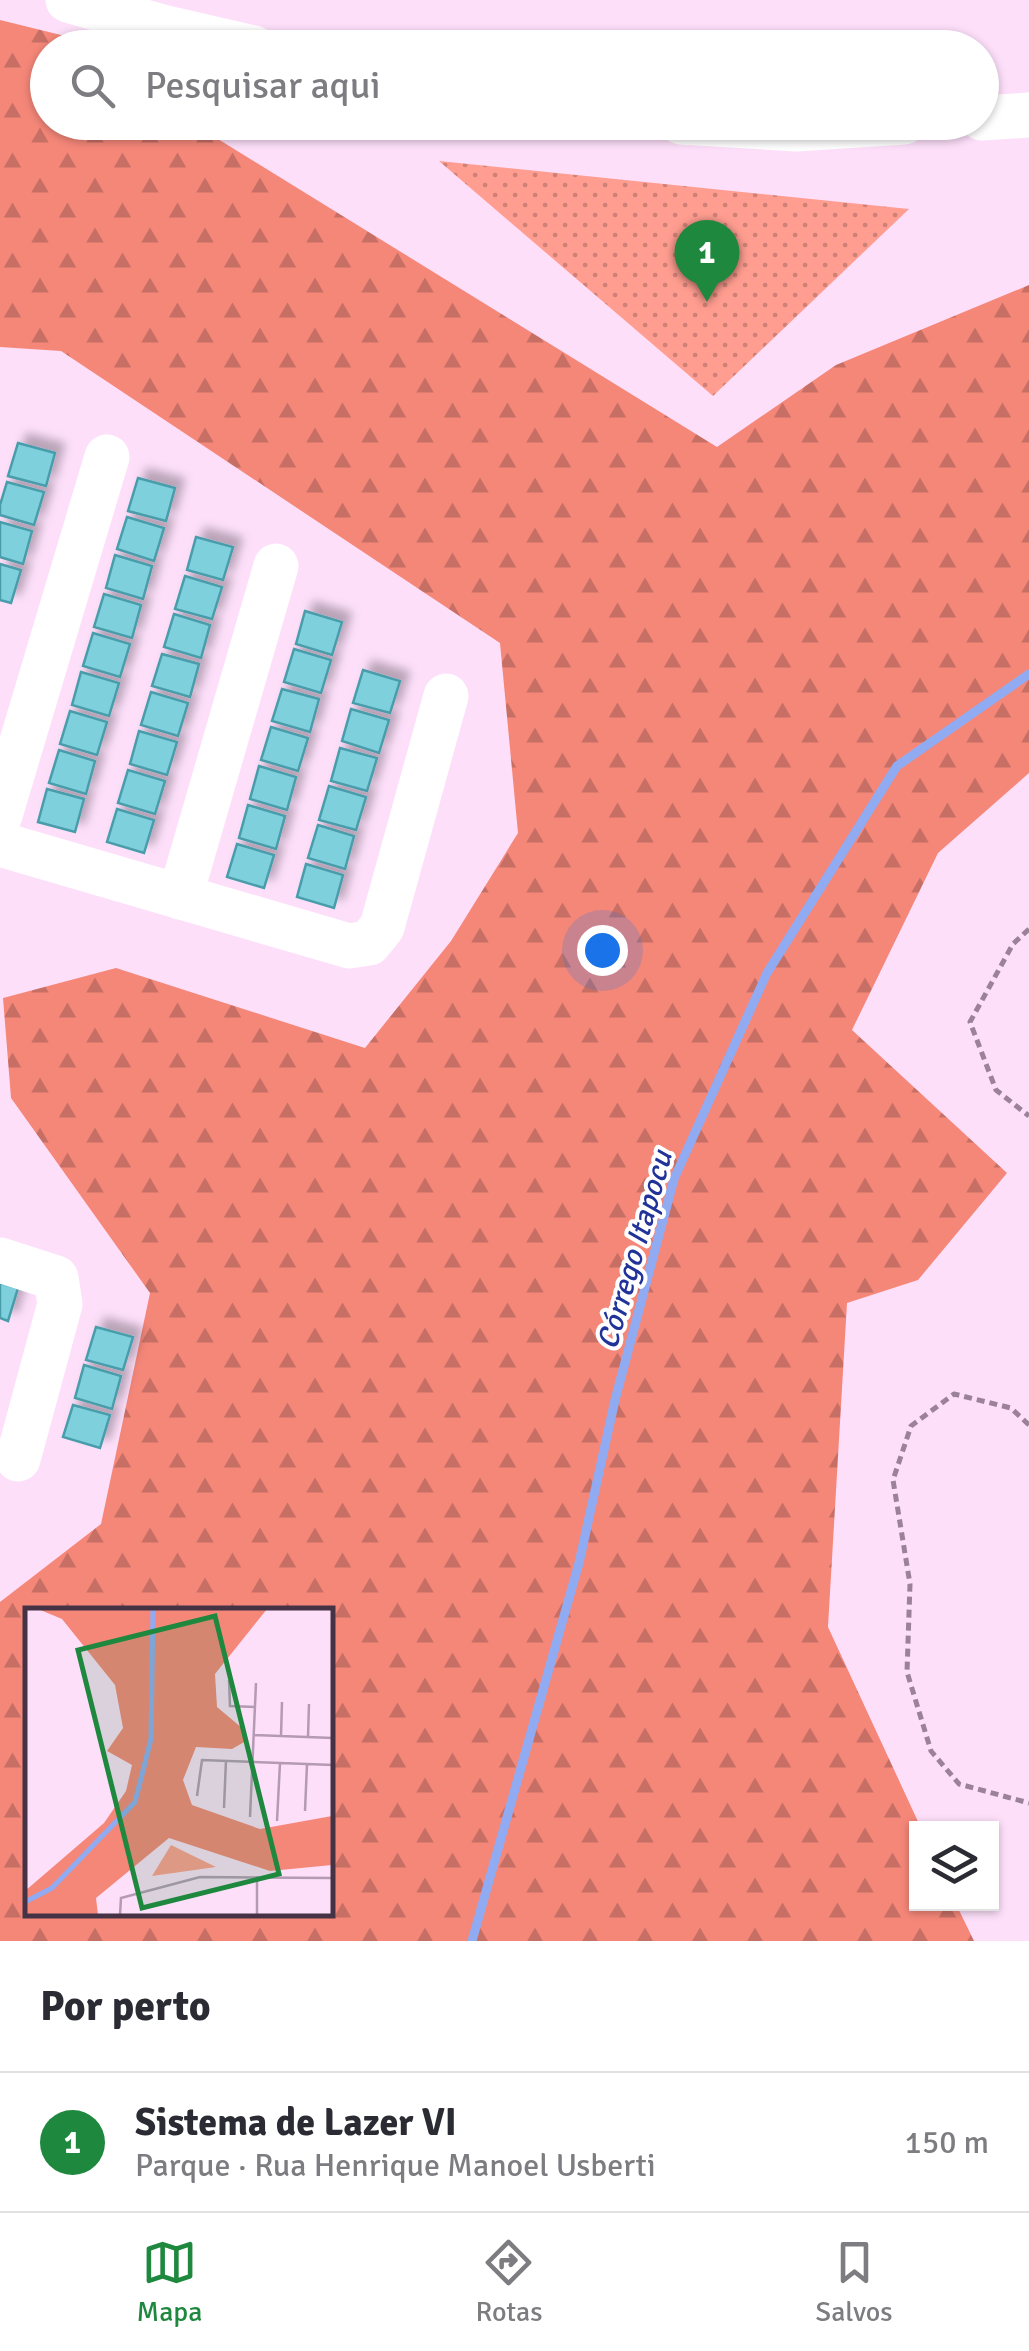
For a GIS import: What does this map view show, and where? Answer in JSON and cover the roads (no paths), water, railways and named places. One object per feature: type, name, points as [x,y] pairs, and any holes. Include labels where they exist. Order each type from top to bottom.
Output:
[{"type":"street","points":[[68,0],[166,14],[207,30]]},
{"type":"street","points":[[999,117],[1029,115]]},
{"type":"street","points":[[0,815],[107,457]]},
{"type":"street","points":[[180,897],[276,566]]},
{"type":"street","points":[[0,844],[349,946],[369,942],[382,927],[446,696]]},
{"type":"street","points":[[0,1260],[56,1278],[60,1304],[18,1459]]},
{"type":"waterway","name":"Córrego Itapocu","points":[[472,1941],[579,1563],[615,1400],[674,1179],[767,973],[897,766],[1029,674]]},
{"type":"place","name":"Sistema de Lazer VI","points":[[707,302]]}]
